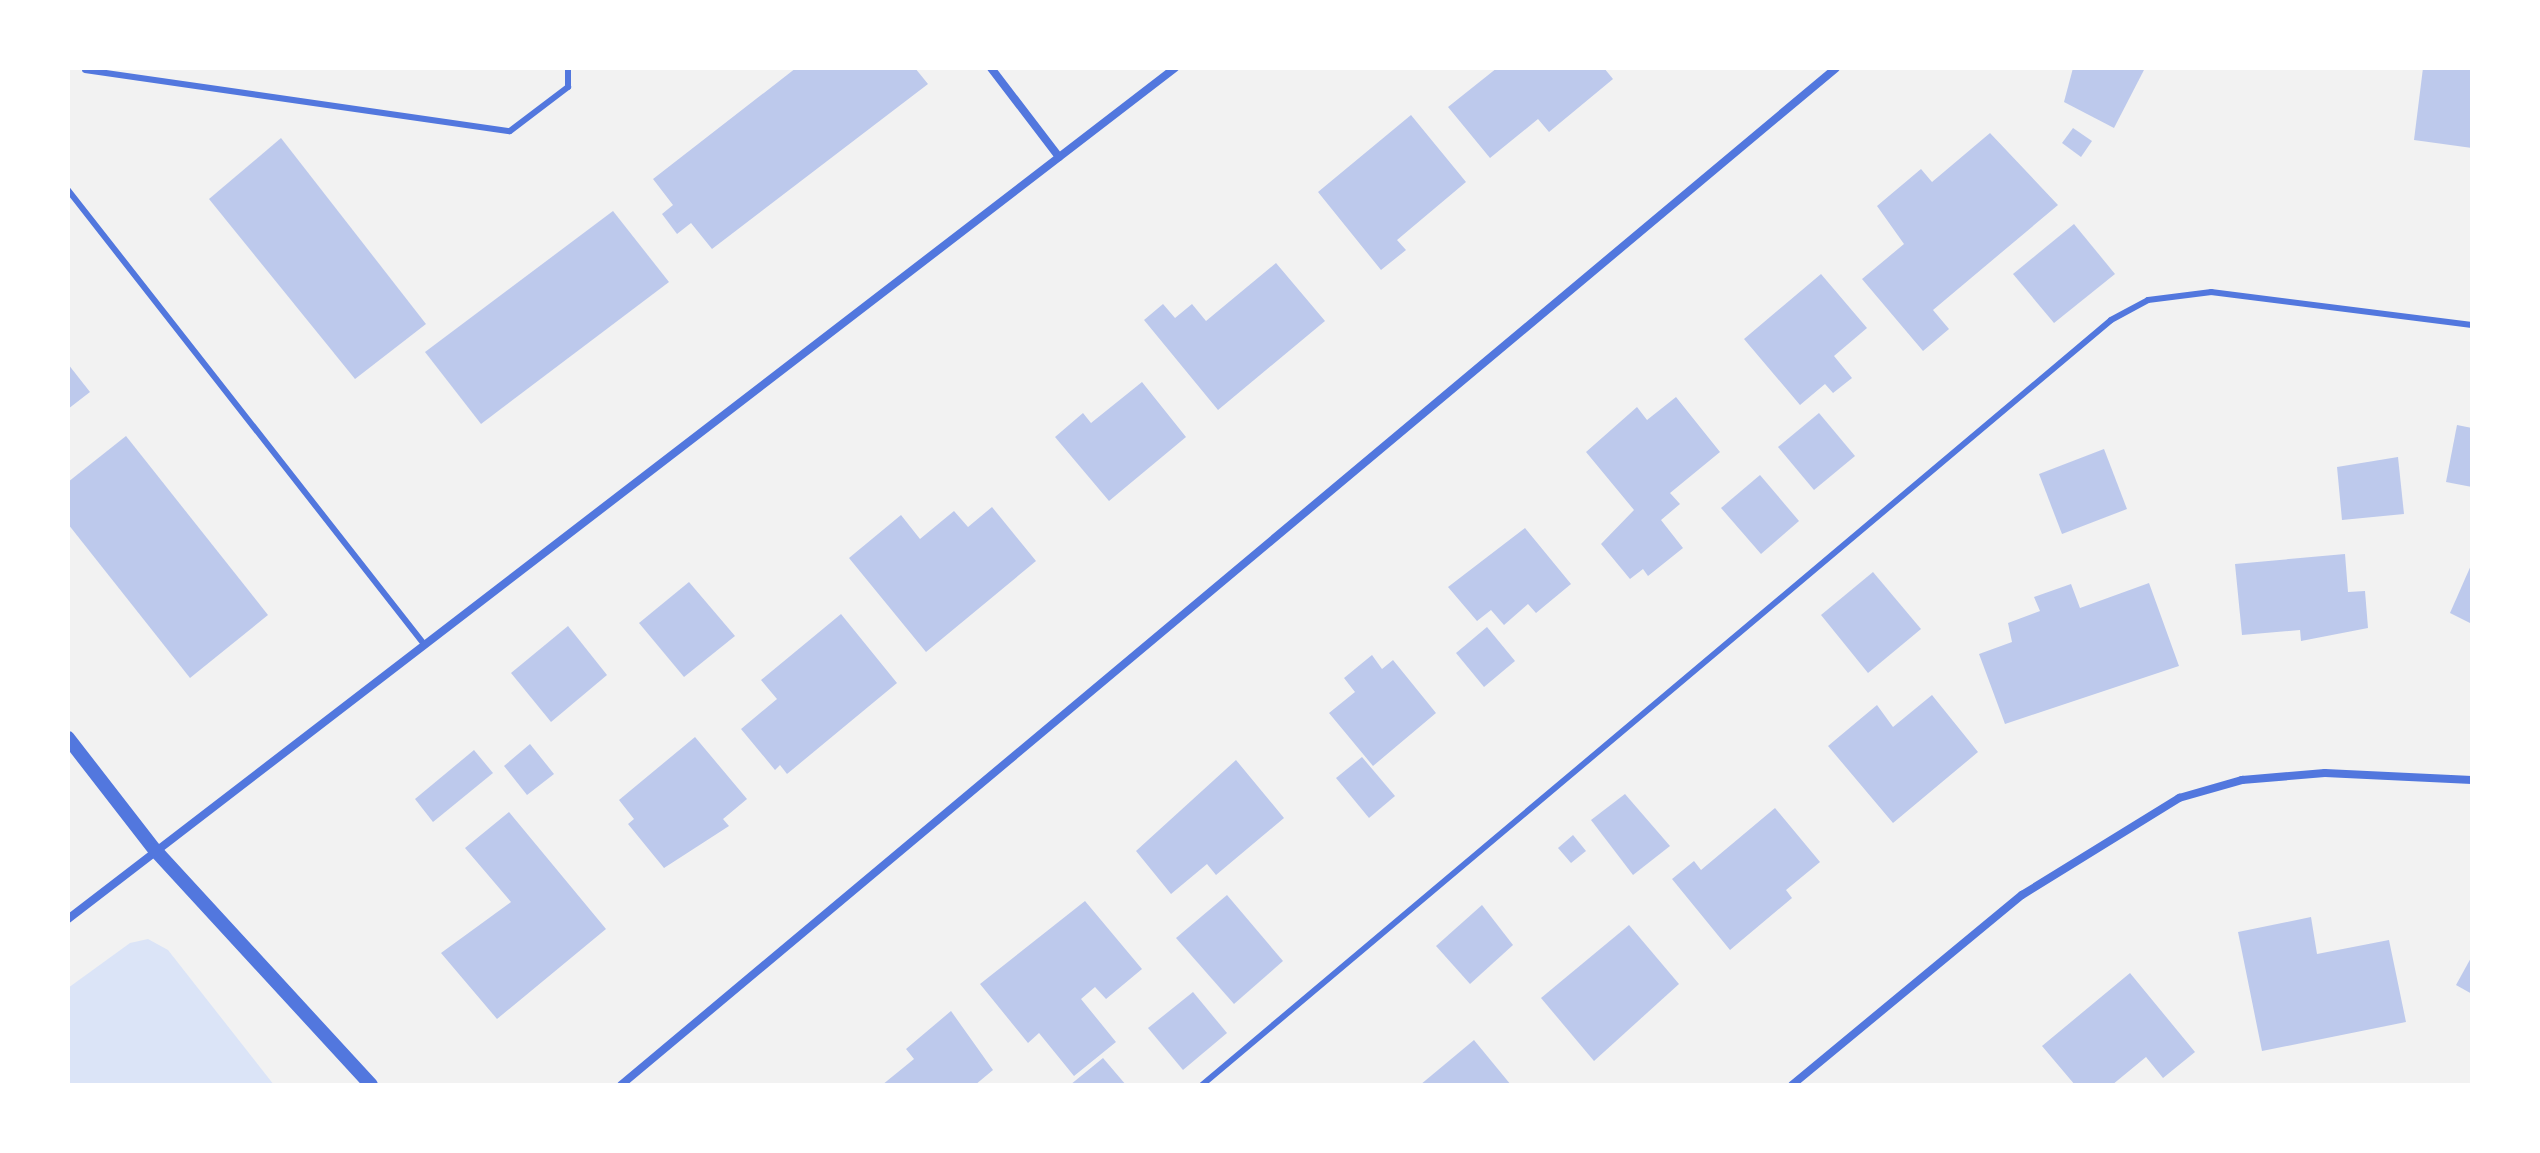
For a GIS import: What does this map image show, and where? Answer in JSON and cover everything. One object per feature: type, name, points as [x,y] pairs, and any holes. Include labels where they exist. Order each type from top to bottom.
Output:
[{"type":"street","points":[[991,68],[1059,157]]},
{"type":"street","points":[[68,919],[1175,68]]},
{"type":"street","points":[[621,1085],[1836,68]]},
{"type":"street","points":[[68,738],[155,850],[371,1085]]},
{"type":"street","points":[[1792,1085],[2022,895],[2179,798],[2242,780],[2325,773],[2472,780]]},
{"type":"lane","points":[[85,70],[510,131],[568,87],[568,68]]},
{"type":"lane","points":[[68,190],[424,644]]},
{"type":"lane","points":[[1202,1085],[2111,320],[2148,300],[2211,292],[2472,325]]},
{"type":"shaded area","points":[[148,939],[168,950],[274,1085],[68,1085],[68,988],[130,943]]},
{"type":"building","points":[[796,68],[915,68],[928,84],[712,249],[691,223],[677,234],[662,214],[673,205],[653,179]]},
{"type":"building","points":[[1497,68],[1604,68],[1613,79],[1549,132],[1538,119],[1490,158],[1448,107]]},
{"type":"building","points":[[2073,68],[2145,68],[2114,128],[2064,102]]},
{"type":"building","points":[[2423,68],[2472,69],[2472,148],[2414,140]]},
{"type":"building","points":[[1411,115],[1466,182],[1397,240],[1406,250],[1381,270],[1318,192]]},
{"type":"building","points":[[2073,128],[2092,141],[2081,157],[2062,143]]},
{"type":"building","points":[[1990,133],[2058,205],[1933,310],[1949,329],[1923,351],[1862,279],[1904,244],[1877,206],[1921,169],[1932,182]]},
{"type":"building","points":[[281,138],[426,324],[355,379],[209,199]]},
{"type":"building","points":[[613,211],[669,282],[481,424],[425,352]]},
{"type":"building","points":[[2074,224],[2115,274],[2054,323],[2013,274]]},
{"type":"building","points":[[1276,263],[1325,321],[1218,410],[1144,320],[1163,304],[1175,318],[1192,304],[1206,321]]},
{"type":"building","points":[[1821,274],[1867,328],[1834,356],[1852,378],[1833,393],[1825,384],[1800,405],[1744,339]]},
{"type":"building","points":[[68,364],[90,392],[68,409]]},
{"type":"building","points":[[1142,382],[1186,437],[1109,501],[1055,437],[1083,413],[1091,423]]},
{"type":"building","points":[[1676,397],[1720,452],[1670,493],[1680,504],[1661,520],[1683,548],[1648,576],[1643,569],[1630,579],[1601,544],[1634,510],[1586,452],[1637,407],[1647,420]]},
{"type":"building","points":[[1819,413],[1855,456],[1814,490],[1778,447]]},
{"type":"building","points":[[2457,425],[2472,428],[2472,487],[2446,482]]},
{"type":"building","points":[[126,436],[268,615],[190,678],[68,524],[68,482]]},
{"type":"building","points":[[2104,449],[2127,509],[2062,534],[2039,474]]},
{"type":"building","points":[[2398,457],[2404,514],[2342,520],[2337,467]]},
{"type":"building","points":[[1760,475],[1799,521],[1761,554],[1721,508]]},
{"type":"building","points":[[992,507],[1036,561],[926,652],[849,558],[901,515],[920,539],[954,511],[968,527]]},
{"type":"building","points":[[1525,528],[1571,584],[1536,613],[1528,604],[1504,625],[1491,610],[1477,621],[1448,587]]},
{"type":"building","points":[[2345,554],[2348,592],[2365,591],[2368,628],[2301,641],[2300,630],[2242,635],[2235,564]]},
{"type":"building","points":[[2472,563],[2472,624],[2450,613]]},
{"type":"building","points":[[1873,572],[1921,629],[1868,673],[1821,615]]},
{"type":"building","points":[[689,582],[735,636],[684,677],[639,623]]},
{"type":"building","points":[[2149,583],[2179,666],[2005,724],[1979,654],[2012,642],[2008,623],[2040,611],[2034,597],[2071,584],[2080,608]]},
{"type":"building","points":[[841,614],[897,683],[787,774],[780,765],[775,770],[741,729],[777,699],[761,680]]},
{"type":"building","points":[[568,626],[607,675],[551,722],[511,673]]},
{"type":"building","points":[[1487,627],[1515,661],[1484,687],[1456,653]]},
{"type":"building","points":[[1372,655],[1382,669],[1393,660],[1436,713],[1373,766],[1329,713],[1355,692],[1344,678]]},
{"type":"building","points":[[1932,695],[1978,752],[1893,823],[1828,746],[1877,705],[1893,727]]},
{"type":"building","points":[[695,737],[747,799],[723,819],[729,826],[664,868],[628,824],[634,819],[619,800]]},
{"type":"building","points":[[530,744],[554,774],[527,795],[504,766]]},
{"type":"building","points":[[474,750],[493,773],[433,822],[415,799]]},
{"type":"building","points":[[1362,757],[1395,796],[1369,818],[1336,778]]},
{"type":"building","points":[[1236,760],[1284,818],[1216,875],[1207,864],[1171,894],[1136,851]]},
{"type":"building","points":[[1625,794],[1670,846],[1633,875],[1591,820]]},
{"type":"building","points":[[1775,808],[1820,862],[1786,890],[1792,898],[1730,950],[1672,879],[1694,861],[1701,870]]},
{"type":"building","points":[[509,812],[606,929],[497,1019],[441,953],[511,902],[465,848]]},
{"type":"building","points":[[1573,835],[1586,851],[1571,863],[1558,848]]},
{"type":"building","points":[[1227,895],[1283,961],[1234,1004],[1176,938]]},
{"type":"building","points":[[1085,901],[1142,969],[1106,999],[1095,987],[1081,999],[1116,1042],[1074,1076],[1039,1033],[1028,1043],[980,984]]},
{"type":"building","points":[[1482,905],[1513,945],[1470,984],[1436,946]]},
{"type":"building","points":[[2311,917],[2317,954],[2389,940],[2406,1022],[2262,1051],[2238,932]]},
{"type":"building","points":[[1629,925],[1679,984],[1594,1061],[1541,998]]},
{"type":"building","points":[[2472,956],[2472,994],[2456,985]]},
{"type":"building","points":[[2130,973],[2195,1052],[2163,1078],[2146,1057],[2112,1085],[2075,1085],[2042,1046]]},
{"type":"building","points":[[1193,992],[1227,1033],[1183,1070],[1148,1028]]},
{"type":"building","points":[[951,1011],[993,1070],[975,1085],[882,1085],[914,1059],[906,1049]]},
{"type":"building","points":[[1474,1040],[1511,1085],[1420,1085]]},
{"type":"building","points":[[1103,1058],[1126,1085],[1070,1085]]}]
